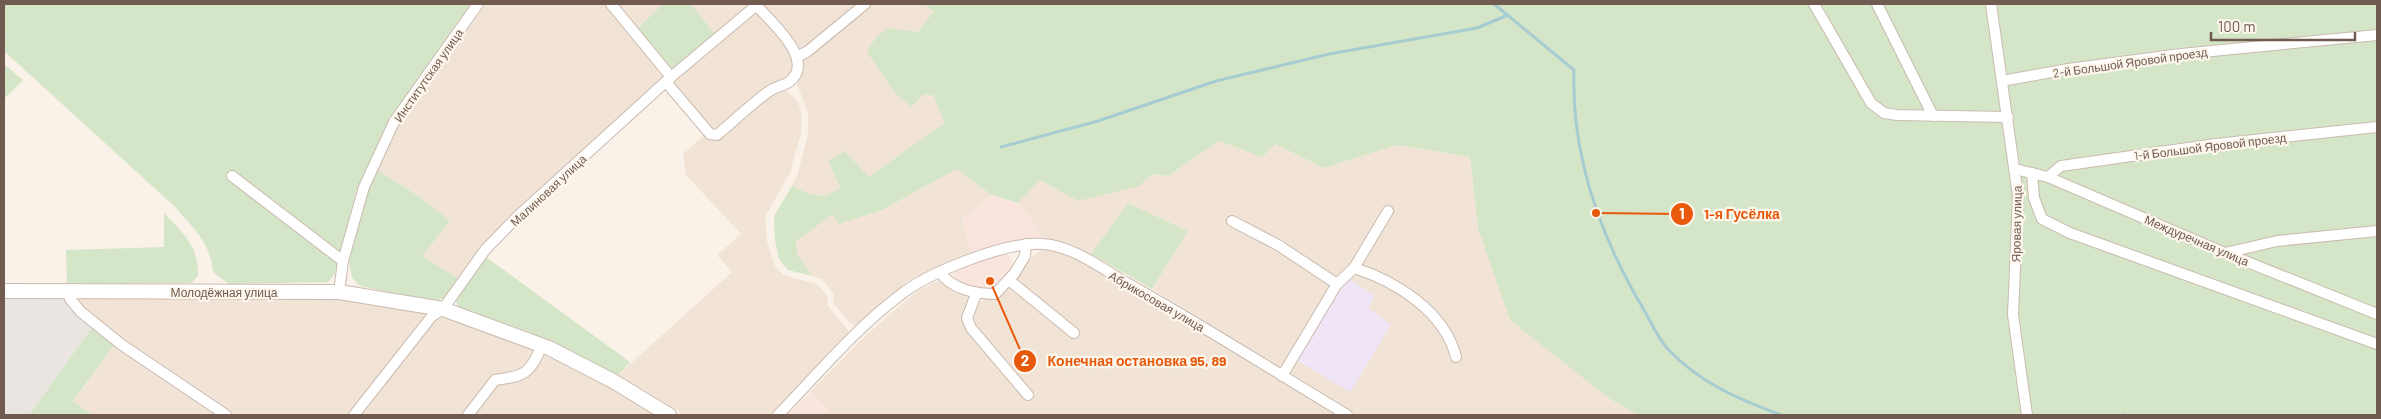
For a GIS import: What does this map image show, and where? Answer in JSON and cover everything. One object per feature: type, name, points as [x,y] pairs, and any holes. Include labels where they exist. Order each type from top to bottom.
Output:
[{"type":"street","name":"Институтская улица","points":[[339,292],[343,261],[364,187],[394,122],[478,4]]},
{"type":"street","points":[[611,4],[710,134],[717,135],[769,91],[789,82],[797,73],[797,57],[808,51],[865,4]]},
{"type":"street","points":[[1814,4],[1871,103],[1884,113],[1897,115],[2008,117]]},
{"type":"street","points":[[1877,4],[1933,116]]},
{"type":"street","name":"Яровая улица","points":[[1991,4],[2018,196],[2013,315],[2027,415]]},
{"type":"street","name":"Малиновая улица","points":[[443,309],[486,250],[517,217],[669,80],[758,5],[793,48],[797,57]]},
{"type":"street","name":"2-й Большой Яровой проезд","points":[[2002,81],[2068,69],[2181,54],[2377,35]]},
{"type":"street","name":"1-й Большой Яровой проезд","points":[[2048,177],[2061,166],[2216,144],[2377,127]]},
{"type":"street","name":"Междуречная улица","points":[[2015,169],[2048,177],[2225,253],[2377,314]]},
{"type":"street","points":[[2032,173],[2034,198],[2042,219],[2063,230],[2377,344]]},
{"type":"street","points":[[232,176],[343,261]]},
{"type":"street","points":[[1282,376],[1337,284],[1354,268],[1388,211]]},
{"type":"street","points":[[1232,221],[1278,245],[1337,284]]},
{"type":"street","points":[[2225,253],[2278,241],[2377,231]]},
{"type":"street","points":[[940,272],[945,280],[976,294],[995,294],[1009,280],[1026,256],[1026,244]]},
{"type":"street","name":"Абрикосовая улица","points":[[778,415],[857,333],[898,296],[914,285],[940,272],[1026,244],[1043,244],[1066,248],[1347,415]]},
{"type":"street","points":[[1354,268],[1405,291],[1441,325],[1450,337],[1456,357]]},
{"type":"street","points":[[1009,280],[1074,333]]},
{"type":"street","name":"Молодёжная улица","points":[[4,291],[339,292],[443,309],[542,345],[613,381],[669,415]]},
{"type":"street","points":[[68,292],[70,299],[81,312],[115,339],[226,415]]},
{"type":"street","points":[[976,294],[967,318],[971,328],[1028,395]]},
{"type":"street","points":[[354,415],[432,316],[443,309]]},
{"type":"street","points":[[468,415],[495,380],[518,377],[526,373],[542,345]]},
{"type":"shaded area","points":[[486,4],[607,4],[664,76],[515,215],[461,280],[422,256],[449,222],[417,195],[376,169],[398,125]]},
{"type":"shaded area","points":[[614,4],[663,4],[635,29]]},
{"type":"shaded area","points":[[691,4],[755,4],[716,36]]},
{"type":"shaded area","points":[[762,4],[924,4],[934,11],[918,32],[888,28],[911,107],[924,94],[934,96],[945,123],[869,177],[845,151],[828,161],[840,187],[827,196],[810,194],[792,186],[797,176],[808,135],[808,113],[795,79],[801,64]]},
{"type":"shaded area","points":[[756,11],[761,13],[791,50],[794,59],[793,73],[716,132],[713,131],[672,84],[673,80]]},
{"type":"shaded area","points":[[782,89],[787,91],[798,102],[802,115],[801,134],[790,173],[765,217],[767,242],[775,266],[783,275],[817,284],[827,295],[828,306],[848,330],[847,336],[771,415],[684,415],[618,375],[732,272],[717,255],[741,234],[686,175],[683,154],[702,137],[713,140],[771,93]]},
{"type":"shaded area","points":[[1219,141],[1262,157],[1275,144],[1324,168],[1397,145],[1470,157],[1478,228],[1610,399],[1638,415],[1356,415],[1152,289],[1188,231],[1128,203],[1091,254],[1071,244],[1041,237],[1038,228],[1018,203],[1040,180],[1057,190],[1139,186],[1153,174],[1168,176]]},
{"type":"shaded area","points":[[957,169],[991,195],[962,218],[972,254],[909,280],[860,324],[854,325],[849,322],[834,304],[833,293],[822,279],[812,276],[797,254],[796,241],[833,213],[839,224],[882,210]]},
{"type":"shaded area","points":[[991,195],[1018,203],[1038,228],[1041,237],[1020,240],[972,254],[962,218]]},
{"type":"shaded area","points":[[1043,249],[1063,252],[1193,327],[1338,415],[833,415],[810,392],[863,338],[917,291],[939,280],[971,299],[981,301],[995,298],[1001,294],[1036,253]]},
{"type":"shaded area","points":[[1002,253],[1010,256],[1013,268],[994,289],[981,290],[954,279],[953,272]]},
{"type":"shaded area","points":[[1348,278],[1375,296],[1368,308],[1391,325],[1350,392],[1297,360]]},
{"type":"shaded area","points":[[57,295],[93,326],[29,415],[4,415],[4,296]]},
{"type":"shaded area","points":[[346,296],[429,313],[405,355],[410,353],[436,318],[443,315],[547,352],[612,386],[659,415],[233,415],[122,340],[78,304],[78,300],[83,297]]},
{"type":"shaded area","points":[[115,344],[216,415],[93,415],[73,402]]},
{"type":"shaded area","points":[[810,392],[833,415],[787,415]]},
{"type":"green space","points":[[4,4],[474,4],[391,117],[356,191],[335,274],[328,282],[229,284],[213,272],[212,262],[205,244],[175,207],[4,51],[4,41],[6,38],[4,36]]},
{"type":"green space","points":[[663,4],[691,4],[716,36],[678,67],[672,68],[668,66],[636,29]]},
{"type":"green space","points":[[924,4],[2377,4],[2377,415],[1638,415],[1610,399],[1510,320],[1478,228],[1470,157],[1397,145],[1324,168],[1275,144],[1262,157],[1219,141],[1168,176],[1153,174],[1139,186],[1078,201],[1040,180],[1018,203],[991,195],[957,169],[882,210],[839,224],[833,214],[796,241],[797,254],[812,276],[788,270],[779,259],[775,241],[774,216],[792,186],[810,194],[827,196],[840,187],[828,161],[845,151],[869,177],[944,123],[934,96],[924,94],[911,107],[894,92],[867,52],[876,37],[888,28],[918,32],[934,11]]},
{"type":"green space","points":[[4,64],[23,80],[4,99]]},
{"type":"green space","points":[[376,169],[417,195],[450,221],[422,256],[461,280],[442,299],[433,301],[360,286],[352,278],[349,261],[368,188]]},
{"type":"green space","points":[[1128,203],[1188,231],[1152,289],[1091,254]]},
{"type":"green space","points":[[164,213],[193,248],[198,266],[198,276],[191,283],[67,284],[66,250],[164,247]]},
{"type":"green space","points":[[486,257],[630,362],[618,375],[532,333],[459,308],[456,302],[457,296]]},
{"type":"green space","points":[[93,326],[115,344],[73,401],[93,415],[29,415]]},
{"type":"waterway","points":[[1494,4],[1574,70],[1574,102],[1578,134],[1583,165],[1592,195],[1614,254],[1661,340],[1680,361],[1720,389],[1781,415]]},
{"type":"waterway","points":[[1001,147],[1098,121],[1216,81],[1329,54],[1477,28],[1508,15]]},
{"type":"place","name":"1-я Гусёлка","points":[[1596,213]]},
{"type":"place","name":"Конечная остановка 95, 89","points":[[990,281]]}]
